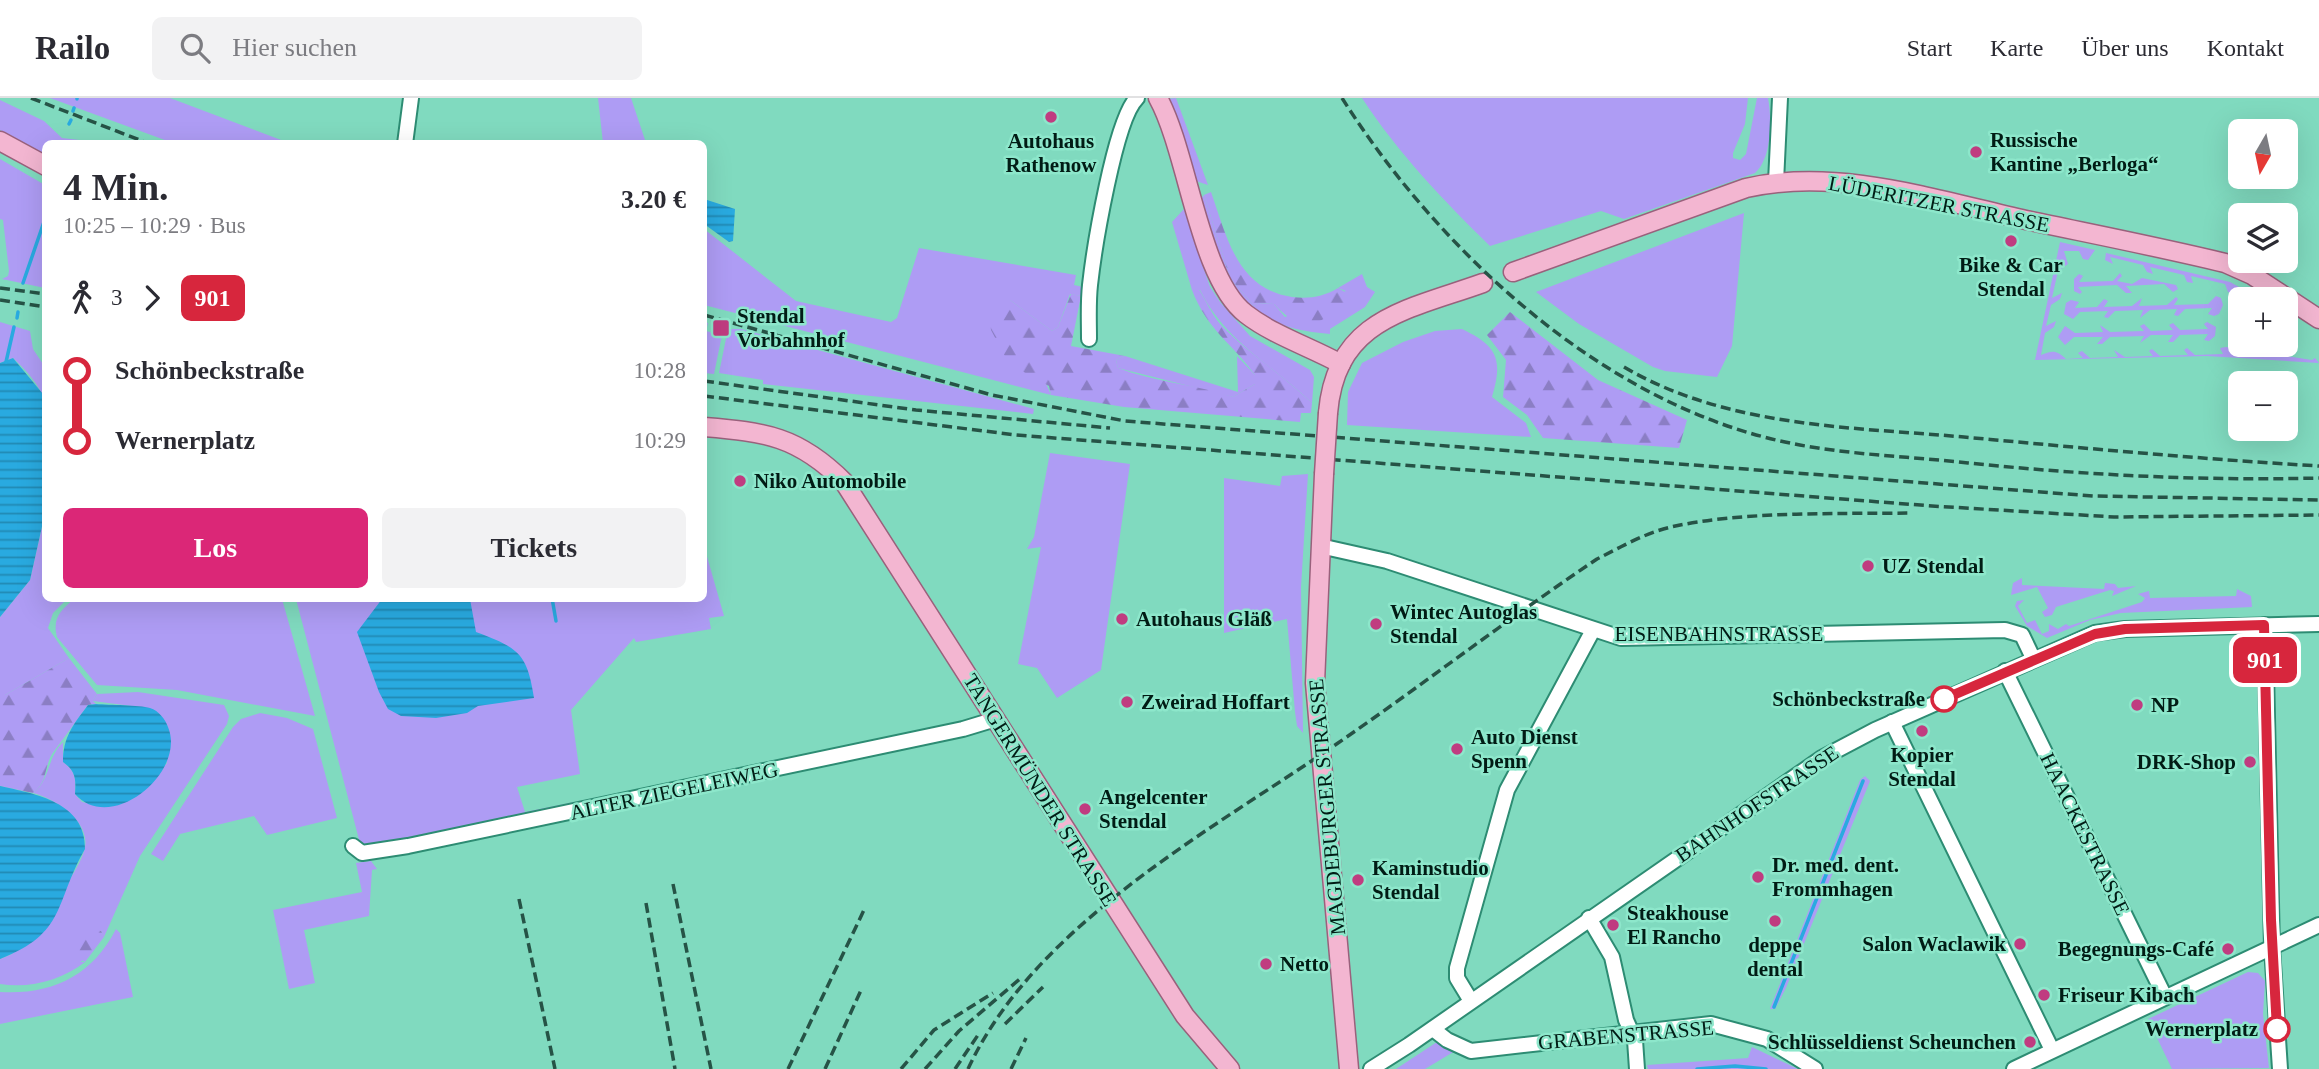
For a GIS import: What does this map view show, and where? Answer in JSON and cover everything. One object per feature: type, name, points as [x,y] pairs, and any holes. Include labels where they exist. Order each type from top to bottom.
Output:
[{"type":"main road","points":[[1158,98],[1215,266],[1230,297],[1247,315],[1341,364]]},
{"type":"main road","points":[[0,141],[42,164]]},
{"type":"main road","name":"LÜDERITZER STRASSE","points":[[1513,272],[1714,199],[1776,182],[1814,180],[1879,189],[2225,263],[2252,275],[2319,319]]},
{"type":"main road","points":[[1320,546],[1328,413],[1332,388],[1341,364],[1357,339],[1372,327],[1405,311],[1483,283]]},
{"type":"main road","name":"TANGERMÜNDER STRASSE","points":[[707,427],[761,432],[801,446],[844,482],[1185,1016],[1230,1069]]},
{"type":"main road","name":"MAGDEBURGER STRASSE","points":[[1320,546],[1315,660],[1316,706],[1349,1069]]},
{"type":"main road","name":"TANGERMÜNDER STRASSE","points":[[1209,1046],[1243,1069]]},
{"type":"street","points":[[406,140],[411,98]]},
{"type":"street","points":[[1089,339],[1090,285],[1115,156],[1126,113],[1137,98]]},
{"type":"street","points":[[1776,182],[1780,98]]},
{"type":"street","name":"EISENBAHNSTRASSE","points":[[1320,546],[1387,561],[1610,637],[1630,639],[2011,631],[2022,635],[2033,658]]},
{"type":"street","name":"BAHNHOFSTRASSE","points":[[1371,1069],[1433,1029],[1800,772],[1892,722],[2033,658],[2087,636],[2108,631],[2319,624]]},
{"type":"street","points":[[2264,625],[2272,948],[2280,1069]]},
{"type":"street","points":[[1471,1001],[1459,983],[1457,968],[1504,797],[1593,630]]},
{"type":"street","name":"HAACKESTRASSE","points":[[2005,671],[2165,997]]},
{"type":"street","name":"ALTER ZIEGELEIWEG","points":[[353,846],[356,851],[370,853],[408,846],[950,732],[996,719]]},
{"type":"street","points":[[1892,722],[2052,1050]]},
{"type":"street","points":[[1589,918],[1612,957],[1632,1031],[1637,1067]]},
{"type":"street","points":[[2014,1069],[2319,925]]},
{"type":"street","name":"GRABENSTRASSE","points":[[1433,1029],[1447,1040],[1471,1051],[1704,1023],[1734,1028],[1768,1039],[1815,1069]]},
{"type":"green space","points":[[50,98],[170,98],[281,140],[165,140]]},
{"type":"green space","points":[[598,98],[631,98],[645,140],[603,140]]},
{"type":"green space","points":[[1176,98],[1208,185],[1193,180],[1167,99]]},
{"type":"green space","points":[[1362,98],[1748,98],[1745,124],[1733,153],[1733,158],[1740,160],[1746,154],[1757,98],[1768,98],[1768,148],[1755,173],[1624,219],[1601,211],[1490,246],[1422,175]]},
{"type":"green space","points":[[0,100],[44,121],[62,138],[80,140],[42,140],[42,153],[0,130]]},
{"type":"green space","points":[[0,159],[42,183],[42,287],[2,279],[8,276],[9,271],[3,220],[0,219]]},
{"type":"green space","points":[[1211,192],[1229,243],[1246,272],[1258,284],[1273,292],[1298,298],[1321,295],[1338,288],[1350,295],[1347,304],[1310,324],[1293,320],[1274,304],[1258,303],[1254,306],[1230,278],[1204,195]]},
{"type":"green space","points":[[1204,195],[1230,278],[1254,306],[1258,303],[1274,304],[1285,317],[1346,291],[1338,288],[1362,274],[1367,287],[1375,292],[1365,307],[1330,329],[1330,334],[1298,329],[1273,321],[1254,309],[1239,293],[1227,274],[1200,200]]},
{"type":"green space","points":[[1184,209],[1210,287],[1250,336],[1310,370],[1314,377],[1312,403],[1222,324],[1200,290],[1192,290],[1172,222]]},
{"type":"green space","points":[[1744,213],[1732,346],[1717,377],[1653,367],[1579,324],[1536,292]]},
{"type":"green space","points":[[707,231],[796,301],[891,322],[897,318],[919,248],[1076,275],[1074,285],[1083,287],[1081,296],[1070,294],[1058,327],[1052,331],[1010,300],[1051,395],[707,306]]},
{"type":"green space","points":[[2060,242],[2095,250],[2088,260],[2083,259],[2079,251],[2064,251],[2068,264],[2058,271],[2052,298],[2062,293],[2060,299],[2051,305],[2046,326],[2056,321],[2054,327],[2045,333],[2041,355],[2054,352],[2066,359],[2083,358],[2078,353],[2082,351],[2090,358],[2118,357],[2114,350],[2125,357],[2153,356],[2149,351],[2152,349],[2160,356],[2188,355],[2184,350],[2187,348],[2195,355],[2223,354],[2220,348],[2226,347],[2228,357],[2315,358],[2319,363],[2207,356],[2035,360]]},
{"type":"green space","points":[[2106,253],[2230,282],[2239,287],[2228,287],[2228,292],[2225,284],[2191,276],[2193,283],[2187,282],[2184,275],[2150,267],[2153,274],[2147,272],[2143,265],[2110,257],[2113,264],[2105,260]]},
{"type":"green space","points":[[2120,273],[2122,276],[2117,281],[2132,284],[2142,278],[2176,285],[2178,289],[2173,292],[2164,284],[2126,286],[2132,293],[2126,293],[2117,285],[2078,287],[2082,292],[2080,294],[2074,291],[2074,279],[2079,274],[2083,276],[2079,282],[2113,281]]},
{"type":"green space","points":[[1198,288],[1221,325],[1312,403],[1311,413],[1301,413],[1300,422],[1124,407],[1051,395],[1049,386],[1009,364],[991,330],[990,322],[1003,301],[1010,300],[1052,331],[1058,327],[1071,294],[1081,296],[1071,346],[1125,356],[1116,360],[1118,368],[1132,373],[1233,397],[1255,384],[1255,375],[1205,316],[1192,290]]},
{"type":"green space","points":[[2216,296],[2221,298],[2223,305],[2219,314],[2214,316],[2208,314],[2212,308],[2185,309],[2178,316],[2174,315],[2177,309],[2150,310],[2140,318],[2143,310],[2115,311],[2108,318],[2104,317],[2108,311],[2080,312],[2073,319],[2064,314],[2066,303],[2071,300],[2079,302],[2075,308],[2097,307],[2104,299],[2108,301],[2104,307],[2132,306],[2142,298],[2139,306],[2167,305],[2176,297],[2178,299],[2174,305],[2208,304]]},
{"type":"green space","points":[[1510,312],[1598,380],[1687,420],[1679,448],[1543,438],[1527,415],[1503,397],[1506,360],[1487,335]]},
{"type":"green space","points":[[0,322],[30,331],[33,349],[42,362],[42,395],[37,384],[13,358],[0,363]]},
{"type":"green space","points":[[2207,322],[2216,327],[2215,336],[2209,341],[2204,340],[2208,334],[2180,335],[2173,342],[2168,342],[2173,335],[2151,335],[2140,343],[2144,336],[2110,337],[2102,344],[2097,344],[2103,337],[2074,337],[2065,345],[2058,337],[2065,326],[2075,333],[2103,332],[2100,325],[2110,332],[2144,331],[2140,326],[2144,324],[2151,331],[2173,330],[2169,325],[2173,323],[2180,330],[2208,329],[2204,324]]},
{"type":"green space","points":[[728,329],[741,329],[1034,409],[1033,414],[763,384],[763,380],[719,373]]},
{"type":"green space","points":[[1462,329],[1490,348],[1497,364],[1492,397],[1526,423],[1531,437],[1347,425],[1348,392],[1362,363],[1403,342],[1435,331]]},
{"type":"green space","points":[[707,331],[722,335],[714,374],[707,373]]},
{"type":"green space","points":[[1125,356],[1238,392],[1237,356],[1255,375],[1255,384],[1233,397],[1118,368],[1116,360]]},
{"type":"green space","points":[[1050,453],[1130,464],[1101,670],[1057,698],[1037,668],[1018,664],[1041,547],[1027,549],[1034,537]]},
{"type":"green space","points":[[1308,474],[1301,587],[1303,733],[1297,726],[1295,712],[1287,619],[1224,633],[1224,478],[1280,486],[1282,476]]},
{"type":"green space","points":[[42,526],[42,602],[64,602],[53,613],[48,628],[69,658],[5,695],[0,695],[0,617],[30,580]]},
{"type":"green space","points":[[707,556],[724,616],[709,618],[711,629],[636,642],[634,638],[571,710],[580,774],[517,787],[525,812],[575,802],[573,805],[362,851],[297,602],[707,602]]},
{"type":"green space","points":[[2022,578],[2022,585],[2104,589],[2105,583],[2115,584],[2118,588],[2136,586],[2112,596],[2114,591],[2110,590],[2056,607],[2052,615],[2045,617],[2042,612],[2048,608],[2037,587],[2011,595],[2013,583]]},
{"type":"green space","points":[[2237,589],[2251,596],[2252,607],[2121,613],[2090,620],[2047,638],[2027,626],[2015,606],[2017,601],[2024,600],[2018,606],[2027,623],[2035,620],[2042,634],[2049,631],[2049,624],[2058,629],[2066,624],[2069,626],[2142,602],[2145,598],[2138,594],[2149,591],[2150,598],[2236,596]]},
{"type":"green space","points":[[70,602],[283,602],[315,716],[177,690],[97,685],[57,637],[57,619]]},
{"type":"green space","points":[[69,658],[97,694],[93,701],[96,704],[88,705],[51,755],[38,789],[33,793],[0,786],[0,695],[5,695]]},
{"type":"green space","points":[[138,692],[224,705],[229,716],[227,724],[140,856],[104,937],[101,931],[81,962],[85,962],[66,974],[45,982],[0,984],[0,959],[12,954],[54,902],[74,872],[85,847],[82,828],[69,812],[51,800],[33,793],[43,782],[58,748],[63,742],[63,762],[74,776],[75,794],[82,802],[93,804],[160,771],[167,763],[139,707],[93,701],[97,694]]},
{"type":"green space","points":[[260,713],[287,718],[313,729],[337,818],[267,835],[254,816],[180,834],[163,861],[151,854],[233,727],[241,719]]},
{"type":"green space","points":[[1865,776],[1870,781],[1786,988],[1775,1009],[1770,1009],[1860,780]]},
{"type":"green space","points":[[371,861],[377,869],[372,870],[369,916],[304,930],[315,983],[289,989],[273,910],[362,892],[356,863]]},
{"type":"green space","points":[[116,929],[120,933],[133,997],[0,1024],[0,992],[37,990],[68,979],[95,959]]},
{"type":"green space","points":[[94,930],[101,931],[104,937],[85,962],[67,952],[68,944]]},
{"type":"green space","name":"Wernerplatz","points":[[2248,972],[2258,973],[2265,981],[2263,1014],[2269,1068],[2172,1069],[2148,1019]]},
{"type":"green space","points":[[1437,1042],[1455,1051],[1425,1069],[1396,1069]]},
{"type":"green space","points":[[1752,1047],[1798,1069],[1648,1069],[1647,1065],[1748,1058]]},
{"type":"water","points":[[707,200],[735,209],[733,241],[729,242],[707,226]]},
{"type":"water","points":[[13,358],[42,393],[42,526],[30,580],[0,617],[0,363]]},
{"type":"water","points":[[380,602],[471,602],[476,632],[511,648],[524,661],[534,698],[478,706],[467,713],[436,718],[401,716],[388,709],[379,692],[357,632]]},
{"type":"water","points":[[88,705],[153,709],[167,724],[171,744],[167,762],[156,779],[142,793],[125,803],[107,807],[90,805],[75,794],[74,776],[63,762],[65,745],[73,725]]},
{"type":"water","points":[[0,786],[43,797],[68,811],[77,820],[83,833],[85,849],[48,927],[22,949],[0,959]]},
{"type":"waterway","points":[[69,124],[71,120]]},
{"type":"waterway","points":[[23,283],[42,228]]},
{"type":"waterway","points":[[17,318],[18,312]]},
{"type":"waterway","points":[[6,362],[14,327]]},
{"type":"waterway","points":[[553,602],[556,621]]},
{"type":"waterway","points":[[1774,1007],[1863,781]]},
{"type":"waterway","points":[[1697,1069],[1735,1066],[1766,1069]]},
{"type":"railway","points":[[31,98],[140,140]]},
{"type":"railway","points":[[1342,98],[1381,155],[1426,211],[1477,264],[1531,313],[1590,356],[1652,393],[1717,422],[1785,442],[1876,455],[2143,476],[2319,478]]},
{"type":"railway","points":[[0,288],[42,293]]},
{"type":"railway","points":[[0,300],[42,306]]},
{"type":"railway","points":[[707,316],[992,395],[1125,421],[2093,496],[2319,500]]},
{"type":"railway","points":[[1624,367],[1663,387],[1704,402],[1789,421],[2141,453],[2319,466]]},
{"type":"railway","points":[[707,381],[916,410],[1110,428]]},
{"type":"railway","points":[[707,396],[1016,435],[1932,506],[2114,517],[2319,515]]},
{"type":"railway","points":[[968,1069],[998,1017],[1036,969],[1081,925],[1131,884],[1183,846],[1338,743],[1597,559],[1652,533],[1698,522],[1790,514],[1911,513]]},
{"type":"railway","points":[[673,884],[711,1069]]},
{"type":"railway","points":[[519,899],[555,1069]]},
{"type":"railway","points":[[646,903],[675,1069]]},
{"type":"railway","points":[[788,1069],[864,910]]},
{"type":"railway","points":[[925,1069],[959,1031],[1021,978]]},
{"type":"railway","points":[[1005,1024],[1043,987]]},
{"type":"railway","points":[[825,1069],[862,988]]},
{"type":"railway","points":[[901,1069],[934,1030],[993,993]]},
{"type":"railway","points":[[955,1069],[978,1035]]},
{"type":"railway","points":[[1011,1069],[1026,1038]]},
{"type":"bus line","name":"901","points":[[1944,699],[2033,658],[2095,634],[2125,629],[2264,625],[2271,920],[2277,1029]]},
{"type":"place","name":"Autohaus Rathenow","points":[[1051,117]]},
{"type":"place","name":"Russische Kantine „Berloga“","points":[[1976,152]]},
{"type":"place","name":"Bike & Car Stendal","points":[[2011,241]]},
{"type":"place","name":"Stendal Vorbahnhof","points":[[721,328]]},
{"type":"place","name":"Niko Automobile","points":[[740,481]]},
{"type":"place","name":"UZ Stendal","points":[[1868,566]]},
{"type":"place","name":"Autohaus Gläß","points":[[1122,619]]},
{"type":"place","name":"Wintec Autoglas Stendal","points":[[1376,624]]},
{"type":"place","name":"Schönbeckstraße","points":[[1944,699]]},
{"type":"place","name":"Zweirad Hoffart","points":[[1127,702]]},
{"type":"place","name":"NP","points":[[2137,705]]},
{"type":"place","name":"Kopier Stendal","points":[[1922,731]]},
{"type":"place","name":"Auto Dienst Spenn","points":[[1457,749]]},
{"type":"place","name":"DRK-Shop","points":[[2250,762]]},
{"type":"place","name":"Angelcenter Stendal","points":[[1085,809]]},
{"type":"place","name":"Dr. med. dent. Frommhagen","points":[[1758,877]]},
{"type":"place","name":"Kaminstudio Stendal","points":[[1358,880]]},
{"type":"place","name":"deppe dental","points":[[1775,921]]},
{"type":"place","name":"Steakhouse El Rancho","points":[[1613,925]]},
{"type":"place","name":"Salon Waclawik","points":[[2020,944]]},
{"type":"place","name":"Begegnungs-Café","points":[[2228,949]]},
{"type":"place","name":"Netto","points":[[1266,964]]},
{"type":"place","name":"Friseur Kibach","points":[[2044,995]]},
{"type":"place","name":"Wernerplatz","points":[[2277,1029]]},
{"type":"place","name":"Schlüsseldienst Scheunchen","points":[[2030,1042]]}]
